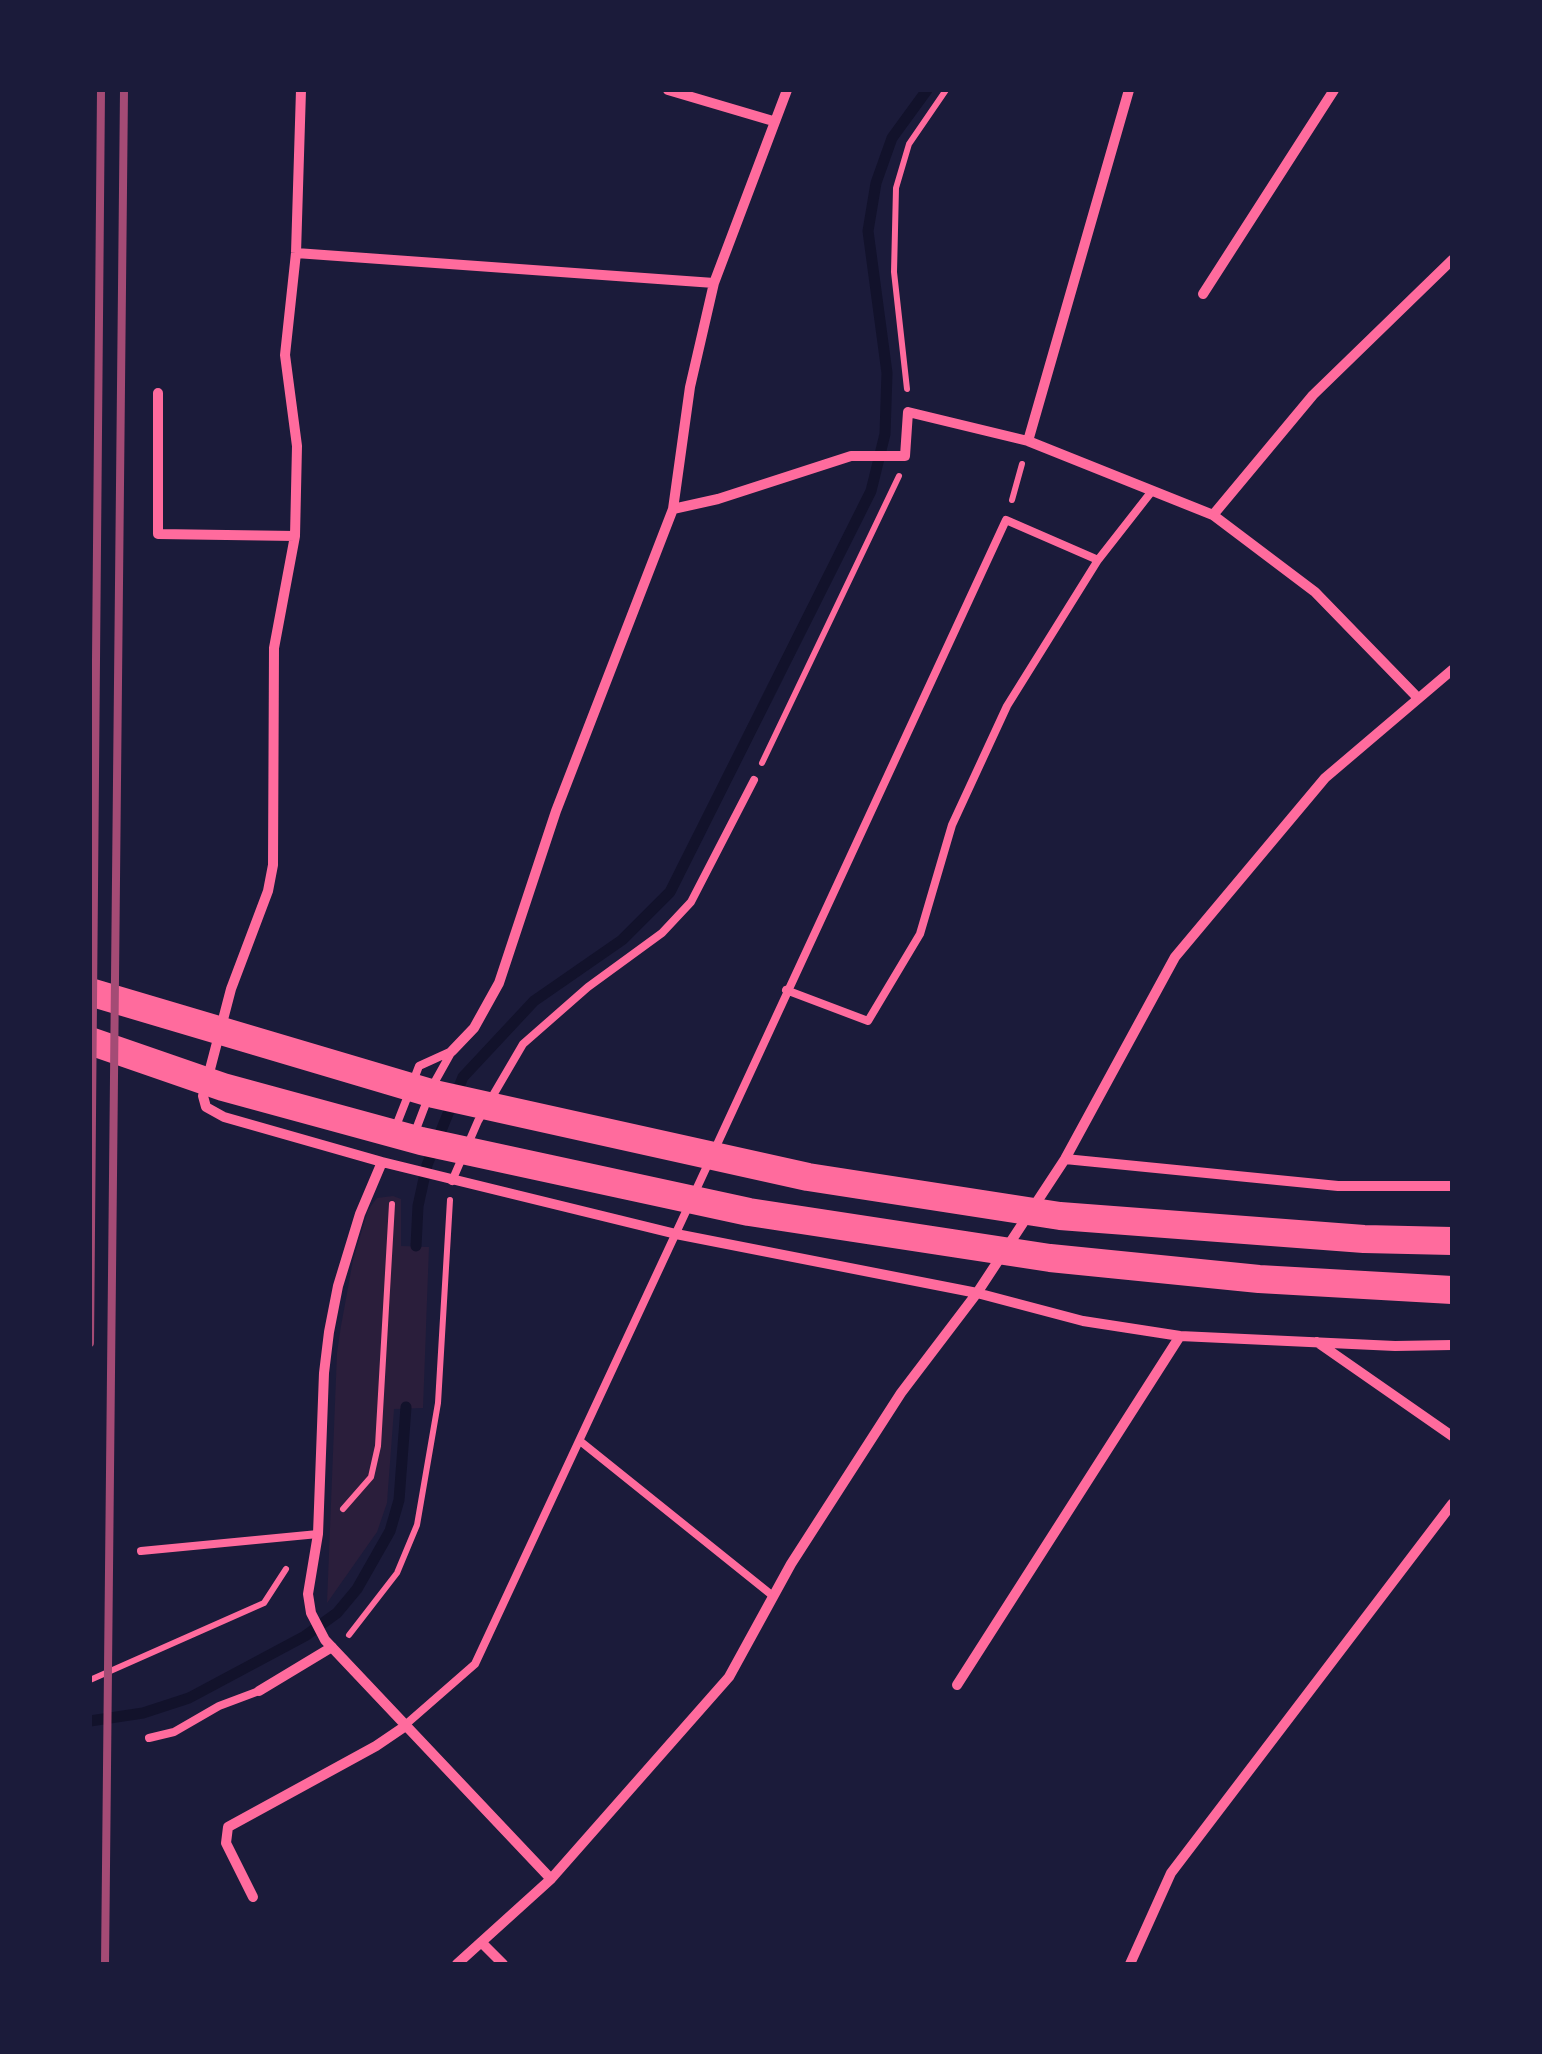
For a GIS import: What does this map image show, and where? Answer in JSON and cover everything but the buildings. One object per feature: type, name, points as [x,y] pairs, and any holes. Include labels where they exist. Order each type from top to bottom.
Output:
[{"type":"highway","points":[[90,992],[285,1052],[491,1108],[922,1197],[1060,1216],[1364,1239],[1452,1241]]},
{"type":"highway","points":[[90,1041],[222,1087],[421,1141],[749,1212],[1050,1258],[1260,1279],[1452,1290]]},
{"type":"street","points":[[302,90],[296,253],[286,354],[297,446],[295,536],[274,648],[273,865],[268,891],[232,989],[204,1096],[206,1107],[224,1117],[382,1162],[403,1163],[447,1180],[676,1234],[977,1293],[1083,1321],[1180,1336],[1452,1345]]},
{"type":"street","points":[[668,90],[773,121]]},
{"type":"street","points":[[452,1051],[474,1028],[500,982],[556,811],[673,510],[690,387],[714,283],[786,90]]},
{"type":"street","points":[[1028,442],[1129,90]]},
{"type":"street","points":[[1203,294],[1334,90]]},
{"type":"street","points":[[296,253],[714,283]]},
{"type":"street","points":[[1213,514],[1313,395],[1452,260]]},
{"type":"street","points":[[158,394],[158,534],[295,536]]},
{"type":"street","points":[[673,510],[851,456],[905,456],[908,412],[1028,442],[1213,514],[1314,592],[1417,697]]},
{"type":"street","points":[[457,1964],[551,1879],[730,1677],[791,1564],[902,1394],[977,1293],[1065,1159],[1175,957],[1325,778],[1452,670]]},
{"type":"street","points":[[1065,1159],[1338,1186],[1452,1186]]},
{"type":"street","points":[[382,1162],[360,1214],[328,1332],[318,1534],[308,1594],[310,1613],[328,1644],[551,1879]]},
{"type":"street","points":[[958,1685],[1180,1336]]},
{"type":"street","points":[[1317,1342],[1452,1436]]},
{"type":"street","points":[[1130,1964],[1171,1873],[1452,1504]]},
{"type":"street","points":[[259,1691],[328,1644]]},
{"type":"street","points":[[254,1897],[226,1843],[228,1827],[376,1746],[404,1726]]},
{"type":"street","points":[[482,1943],[504,1964]]},
{"type":"lane","points":[[786,990],[868,1021],[920,934],[952,825],[1007,706],[1098,560],[1152,490]]},
{"type":"lane","points":[[404,1726],[475,1664],[1006,520],[1098,560]]},
{"type":"lane","points":[[447,1180],[524,1044],[588,987],[662,933],[691,902],[754,780]]},
{"type":"lane","points":[[410,1145],[438,1072],[452,1051]]},
{"type":"lane","points":[[382,1162],[419,1066],[452,1051]]},
{"type":"lane","points":[[580,1441],[773,1596]]},
{"type":"lane","points":[[141,1551],[318,1534]]},
{"type":"lane","points":[[150,1738],[174,1732],[219,1706],[259,1691]]},
{"type":"path","points":[[908,412],[894,272],[896,188],[909,144],[946,90]]},
{"type":"path","points":[[1006,520],[1028,442]]},
{"type":"path","points":[[754,780],[894,492],[905,456]]},
{"type":"path","points":[[337,1514],[371,1476],[375,1462],[393,1196],[403,1163]]},
{"type":"path","points":[[328,1644],[363,1621],[398,1573],[417,1526],[438,1402],[447,1180]]},
{"type":"path","points":[[90,1680],[264,1603],[296,1553]]},
{"type":"shaded area","points":[[377,1198],[401,1199],[401,1246],[429,1247],[423,1408],[394,1409],[387,1503],[377,1532],[327,1603],[341,1326],[353,1260],[368,1210]]},
{"type":"waterway","points":[[416,1246],[418,1206],[427,1165],[463,1077],[534,1001],[622,940],[670,892],[871,491],[885,434],[887,373],[868,231],[876,183],[892,138],[927,90]]},
{"type":"waterway","points":[[90,1721],[143,1713],[189,1698],[305,1636],[337,1613],[357,1589],[390,1531],[399,1500],[406,1407]]},
{"type":"railway","points":[[90,1343],[101,90]]},
{"type":"railway","points":[[105,1964],[124,90]]}]
